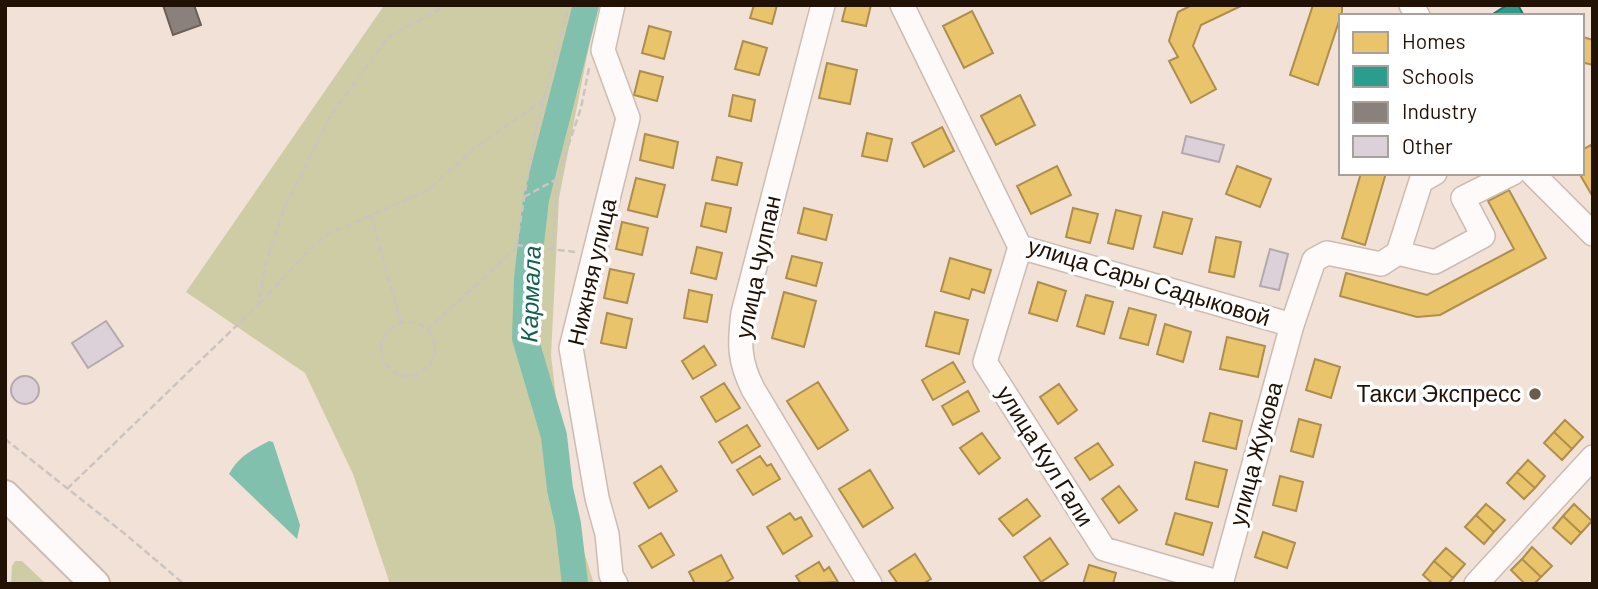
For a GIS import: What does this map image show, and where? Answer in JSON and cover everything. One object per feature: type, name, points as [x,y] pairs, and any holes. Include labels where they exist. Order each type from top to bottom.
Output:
[{"type":"main road","points":[[5,495],[95,584]]},
{"type":"street","name":"Нижняя улица","points":[[612,5],[603,50],[628,118],[571,348],[597,498],[607,534],[611,575],[616,584]]},
{"type":"street","name":"улица Чулпан","points":[[823,5],[743,313],[741,361],[753,389],[870,584]]},
{"type":"street","name":"улица Сары Садыковой","points":[[902,5],[1020,247],[1292,325]]},
{"type":"street","points":[[1432,175],[1421,181],[1398,253],[1435,262],[1483,236],[1463,198],[1509,175]]},
{"type":"street","points":[[1534,175],[1593,234]]},
{"type":"street","name":"улица Кул Гали","points":[[1020,247],[985,362],[1104,549],[1221,583]]},
{"type":"street","name":"улица Жукова","points":[[1221,583],[1292,325],[1312,265],[1318,257],[1328,253],[1381,264],[1398,253]]},
{"type":"street","points":[[1476,584],[1593,457]]},
{"type":"path","points":[[258,305],[265,262],[284,209],[331,114],[388,37],[447,5]]},
{"type":"path","points":[[427,330],[519,245],[535,132],[569,5]]},
{"type":"path","points":[[552,249],[557,179],[580,108],[591,58]]},
{"type":"path","points":[[67,489],[328,234],[427,191],[474,149],[544,99]]},
{"type":"path","points":[[525,197],[557,179]]},
{"type":"path","points":[[371,215],[401,323]]},
{"type":"path","points":[[519,245],[595,254]]},
{"type":"path","points":[[401,323],[414,323],[427,330],[433,339],[435,348],[430,364],[416,375],[398,374],[384,363],[381,345],[390,329],[401,323]]},
{"type":"path","points":[[5,439],[184,584]]},
{"type":"shaded area","points":[[597,5],[559,198],[551,355],[568,501],[594,584],[390,584],[353,474],[305,373],[186,292],[383,7]]},
{"type":"shaded area","points":[[15,561],[22,561],[46,584],[11,584]]},
{"type":"water","points":[[269,441],[273,442],[300,525],[297,539],[229,474],[242,458]]},
{"type":"building: Homes","points":[[754,5],[777,5],[772,24],[750,18]]},
{"type":"building: Homes","points":[[846,5],[871,5],[866,26],[842,21]]},
{"type":"building: Homes","points":[[1192,5],[1243,5],[1201,25],[1193,46],[1216,89],[1191,103],[1169,61],[1178,57],[1169,41],[1178,12]]},
{"type":"building: Homes","points":[[1313,5],[1342,5],[1318,85],[1290,75]]},
{"type":"building: Homes","points":[[972,11],[993,53],[964,68],[943,26]]},
{"type":"building: Homes","points":[[649,26],[671,32],[664,59],[642,53]]},
{"type":"building: Homes","points":[[1584,37],[1593,40],[1593,65],[1585,63]]},
{"type":"building: Homes","points":[[743,41],[767,48],[759,75],[735,69]]},
{"type":"building: Homes","points":[[827,63],[857,70],[850,104],[819,98]]},
{"type":"building: Homes","points":[[640,71],[663,77],[657,101],[634,95]]},
{"type":"building: Homes","points":[[733,95],[755,100],[751,121],[729,116]]},
{"type":"building: Homes","points":[[1020,95],[1035,125],[996,145],[981,116]]},
{"type":"building: Homes","points":[[942,127],[954,151],[924,167],[912,143]]},
{"type":"building: Homes","points":[[867,133],[892,139],[887,161],[862,156]]},
{"type":"building: Homes","points":[[645,134],[678,142],[673,168],[640,160]]},
{"type":"building: Homes","points":[[1591,145],[1593,149],[1593,197],[1580,175],[1584,175],[1584,149]]},
{"type":"building: Homes","points":[[717,157],[742,163],[737,185],[712,180]]},
{"type":"building: Homes","points":[[1057,166],[1071,195],[1031,214],[1017,186]]},
{"type":"building: Homes","points":[[1237,166],[1271,179],[1260,207],[1226,194]]},
{"type":"building: Homes","points":[[1360,175],[1385,175],[1365,245],[1342,238]]},
{"type":"building: Homes","points":[[636,178],[665,185],[657,217],[628,210]]},
{"type":"building: Homes","points":[[1509,190],[1546,258],[1440,315],[1417,317],[1340,296],[1346,273],[1427,295],[1514,249],[1488,201]]},
{"type":"building: Homes","points":[[706,203],[731,208],[726,232],[701,226]]},
{"type":"building: Homes","points":[[804,208],[832,215],[826,240],[798,233]]},
{"type":"building: Homes","points":[[1073,208],[1098,214],[1090,243],[1066,237]]},
{"type":"building: Homes","points":[[1116,210],[1141,216],[1133,249],[1108,243]]},
{"type":"building: Homes","points":[[1163,212],[1192,219],[1182,254],[1154,247]]},
{"type":"building: Homes","points":[[622,222],[648,228],[642,255],[616,249]]},
{"type":"building: Homes","points":[[1216,237],[1241,242],[1234,277],[1209,272]]},
{"type":"building: Homes","points":[[697,247],[722,253],[716,279],[691,273]]},
{"type":"building: Homes","points":[[792,256],[822,263],[816,286],[786,278]]},
{"type":"building: Homes","points":[[950,258],[991,270],[984,293],[972,289],[969,299],[941,291]]},
{"type":"building: Homes","points":[[610,269],[634,274],[627,303],[604,298]]},
{"type":"building: Homes","points":[[1038,282],[1066,291],[1057,321],[1029,313]]},
{"type":"building: Homes","points":[[689,290],[712,295],[707,322],[684,318]]},
{"type":"building: Homes","points":[[784,292],[816,301],[804,347],[772,338]]},
{"type":"building: Homes","points":[[1086,295],[1113,302],[1104,334],[1077,326]]},
{"type":"building: Homes","points":[[1129,308],[1156,315],[1148,345],[1120,338]]},
{"type":"building: Homes","points":[[935,312],[968,320],[959,354],[926,346]]},
{"type":"building: Homes","points":[[607,313],[632,319],[626,348],[601,343]]},
{"type":"building: Homes","points":[[1165,324],[1191,332],[1183,362],[1157,354]]},
{"type":"building: Homes","points":[[1227,337],[1265,346],[1258,377],[1220,369]]},
{"type":"building: Homes","points":[[704,346],[716,365],[693,379],[682,361]]},
{"type":"building: Homes","points":[[1315,359],[1340,367],[1331,398],[1306,390]]},
{"type":"building: Homes","points":[[953,362],[965,382],[933,400],[922,380]]},
{"type":"building: Homes","points":[[818,382],[848,430],[818,449],[787,401]]},
{"type":"building: Homes","points":[[724,383],[740,408],[716,422],[701,397]]},
{"type":"building: Homes","points":[[1059,384],[1077,410],[1058,424],[1040,397]]},
{"type":"building: Homes","points":[[968,391],[979,411],[953,425],[942,406]]},
{"type":"building: Homes","points":[[1210,413],[1242,421],[1236,449],[1203,441]]},
{"type":"building: Homes","points":[[1299,419],[1321,425],[1313,457],[1291,451]]},
{"type":"building: Homes","points":[[1565,420],[1583,437],[1572,449],[1554,432]]},
{"type":"building: Homes","points":[[747,425],[760,446],[732,463],[719,442]]},
{"type":"building: Homes","points":[[1554,432],[1572,449],[1562,460],[1544,443]]},
{"type":"building: Homes","points":[[982,433],[1000,458],[979,474],[960,448]]},
{"type":"building: Homes","points":[[1098,443],[1113,465],[1090,480],[1075,458]]},
{"type":"building: Homes","points":[[760,456],[767,466],[771,464],[780,479],[753,495],[737,470]]},
{"type":"building: Homes","points":[[1528,460],[1545,476],[1535,488],[1517,472]]},
{"type":"building: Homes","points":[[1195,462],[1227,470],[1218,507],[1186,499]]},
{"type":"building: Homes","points":[[661,466],[677,491],[649,508],[634,483]]},
{"type":"building: Homes","points":[[870,470],[893,508],[863,527],[839,489]]},
{"type":"building: Homes","points":[[1517,472],[1535,488],[1524,499],[1507,483]]},
{"type":"building: Homes","points":[[1280,476],[1303,482],[1296,511],[1273,505]]},
{"type":"building: Homes","points":[[1119,486],[1137,510],[1119,523],[1102,499]]},
{"type":"building: Homes","points":[[1027,499],[1040,516],[1013,536],[999,519]]},
{"type":"building: Homes","points":[[1486,504],[1505,520],[1494,532],[1476,515]]},
{"type":"building: Homes","points":[[1574,504],[1592,521],[1581,533],[1563,516]]},
{"type":"building: Homes","points":[[790,513],[795,520],[801,517],[812,536],[783,554],[767,527]]},
{"type":"building: Homes","points":[[1175,513],[1212,523],[1203,555],[1166,544]]},
{"type":"building: Homes","points":[[1476,515],[1494,532],[1484,544],[1465,527]]},
{"type":"building: Homes","points":[[1563,516],[1581,533],[1571,544],[1553,528]]},
{"type":"building: Homes","points":[[1263,532],[1295,543],[1287,568],[1255,557]]},
{"type":"building: Homes","points":[[661,533],[674,555],[652,568],[639,546]]},
{"type":"building: Homes","points":[[1050,538],[1068,564],[1041,582],[1024,557]]},
{"type":"building: Homes","points":[[1532,547],[1552,566],[1541,577],[1522,559]]},
{"type":"building: Homes","points":[[1446,548],[1465,564],[1453,578],[1434,561]]},
{"type":"building: Homes","points":[[915,554],[931,579],[923,584],[898,584],[889,571]]},
{"type":"building: Homes","points":[[721,555],[733,578],[723,584],[695,584],[689,572]]},
{"type":"building: Homes","points":[[1522,559],[1541,577],[1534,584],[1525,584],[1511,570]]},
{"type":"building: Homes","points":[[1434,561],[1453,578],[1448,584],[1433,584],[1423,575]]},
{"type":"building: Homes","points":[[819,562],[824,571],[829,567],[838,582],[801,584],[796,576]]},
{"type":"building: Homes","points":[[1089,565],[1116,573],[1113,584],[1083,584]]},
{"type":"building: Schools","points":[[1507,5],[1518,5],[1523,14],[1493,14]]},
{"type":"building: Industry","points":[[163,5],[194,5],[201,25],[173,35]]},
{"type":"building: Other","points":[[1186,136],[1224,145],[1219,162],[1182,153]]},
{"type":"building: Other","points":[[1270,249],[1288,254],[1279,290],[1260,286]]},
{"type":"building: Other","points":[[106,321],[123,346],[88,368],[72,343]]},
{"type":"building: Other","points":[[25,376],[35,380],[39,390],[35,400],[25,404],[15,400],[11,390],[15,380]]},
{"type":"waterway","name":"Кармала","points":[[575,584],[554,436],[525,338],[527,279],[536,199],[586,5]]},
{"type":"place","name":"Такси Экспресс","points":[[1535,394]]}]
